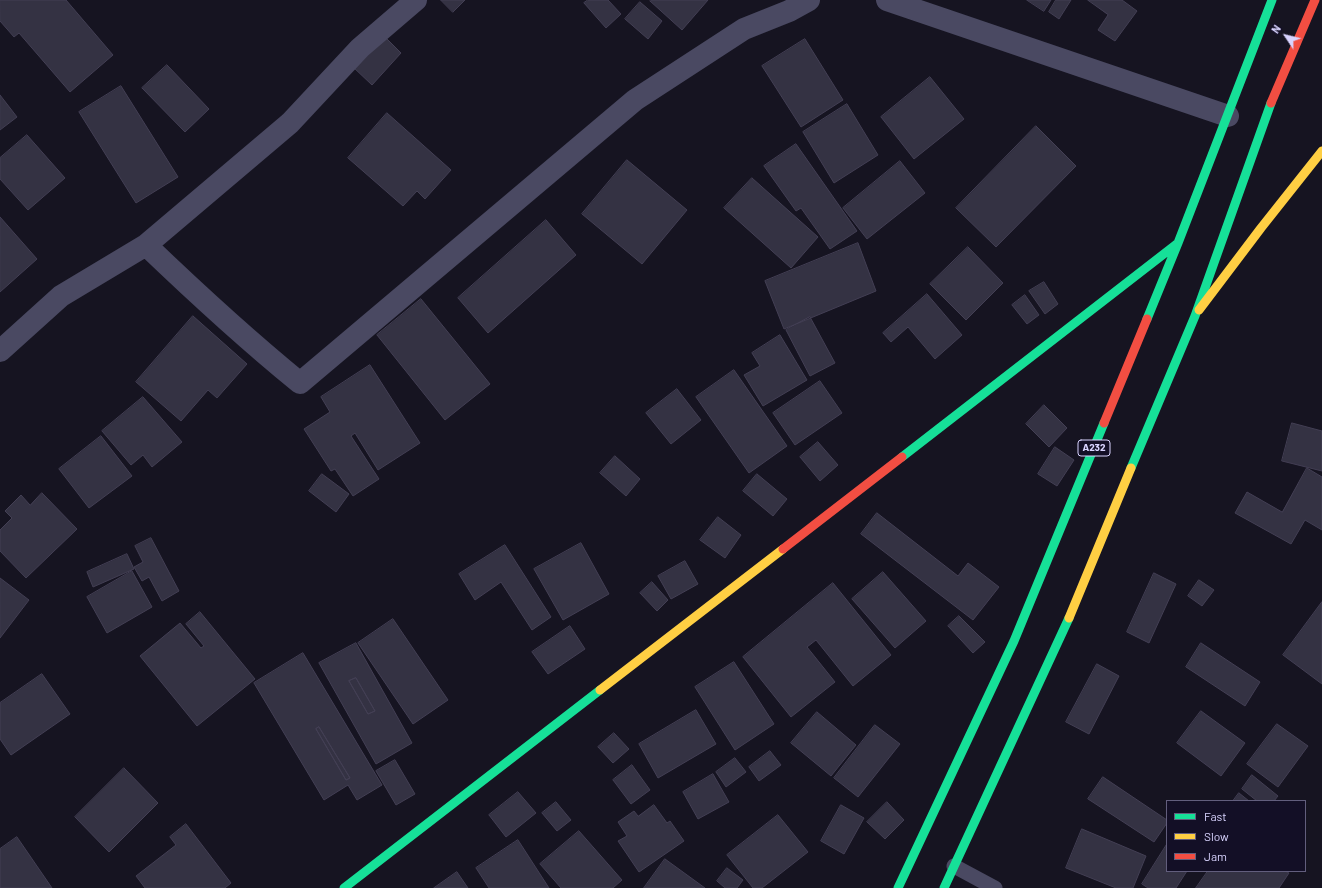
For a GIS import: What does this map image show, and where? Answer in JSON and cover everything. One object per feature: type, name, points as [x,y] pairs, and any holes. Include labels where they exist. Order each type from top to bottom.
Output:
[{"type":"main road","name":"A232","points":[[898,888],[1014,641],[1178,243],[1272,0]]},
{"type":"main road","points":[[944,888],[1059,642],[1195,316],[1267,112],[1315,0]]},
{"type":"main road","points":[[1195,316],[1260,228],[1322,151]]},
{"type":"main road","points":[[344,888],[1178,243]]},
{"type":"street","points":[[0,351],[61,296],[146,245],[290,123],[360,48],[416,0]]},
{"type":"street","points":[[146,245],[210,306],[300,383],[635,100],[744,29],[789,11],[809,0]]},
{"type":"street","points":[[887,0],[1228,116]]},
{"type":"lane","points":[[954,866],[995,888]]},
{"type":"building","points":[[0,0],[66,0],[113,55],[70,92],[19,33],[14,37],[0,21]]},
{"type":"building","points":[[441,0],[465,0],[453,12]]},
{"type":"building","points":[[588,0],[608,0],[621,14],[606,28],[584,3]]},
{"type":"building","points":[[708,0],[682,30],[650,1]]},
{"type":"building","points":[[1027,0],[1051,0],[1044,11]]},
{"type":"building","points":[[1056,0],[1071,0],[1059,19],[1049,12]]},
{"type":"building","points":[[1088,0],[1122,0],[1137,11],[1115,41],[1098,30],[1108,15]]},
{"type":"building","points":[[640,2],[662,21],[648,39],[625,19]]},
{"type":"building","points":[[383,35],[401,53],[372,85],[353,67]]},
{"type":"building","points":[[805,39],[843,100],[801,127],[762,66]]},
{"type":"building","points":[[167,65],[209,109],[185,132],[142,88]]},
{"type":"building","points":[[930,77],[964,119],[914,159],[881,117]]},
{"type":"building","points":[[121,86],[178,177],[136,203],[79,112]]},
{"type":"building","points":[[0,95],[17,117],[0,130]]},
{"type":"building","points":[[847,104],[878,155],[834,183],[803,132]]},
{"type":"building","points":[[387,113],[451,170],[425,199],[417,191],[403,206],[348,158]]},
{"type":"building","points":[[1036,126],[1076,166],[996,247],[956,208]]},
{"type":"building","points":[[27,135],[65,178],[28,210],[0,179],[0,158]]},
{"type":"building","points":[[796,144],[857,231],[830,249],[801,208],[796,211],[764,166]]},
{"type":"building","points":[[627,160],[687,210],[642,264],[582,214]]},
{"type":"building","points":[[900,161],[925,193],[867,239],[843,208]]},
{"type":"building","points":[[752,178],[818,237],[791,268],[724,208]]},
{"type":"building","points":[[0,217],[37,259],[0,292]]},
{"type":"building","points":[[546,220],[576,255],[488,333],[458,298]]},
{"type":"building","points":[[858,243],[876,291],[784,329],[765,281]]},
{"type":"building","points":[[968,247],[1003,283],[966,320],[930,284]]},
{"type":"building","points":[[1044,282],[1058,304],[1045,314],[1029,291]]},
{"type":"building","points":[[927,294],[962,335],[935,359],[908,327],[891,342],[883,333]]},
{"type":"building","points":[[1025,295],[1039,315],[1027,324],[1012,305]]},
{"type":"building","points":[[421,299],[490,384],[445,420],[377,335]]},
{"type":"building","points":[[193,316],[247,364],[217,398],[208,390],[181,421],[136,382]]},
{"type":"building","points":[[810,317],[835,363],[810,376],[786,330]]},
{"type":"building","points":[[780,335],[807,380],[763,406],[744,375],[760,366],[752,353]]},
{"type":"building","points":[[370,365],[420,443],[378,470],[355,433],[351,436],[379,479],[353,496],[335,469],[331,471],[304,429],[330,412],[321,397]]},
{"type":"building","points":[[734,370],[787,446],[749,473],[696,397]]},
{"type":"building","points":[[820,381],[842,413],[795,445],[773,413]]},
{"type":"building","points":[[677,389],[701,420],[671,444],[646,413]]},
{"type":"building","points":[[143,397],[182,442],[152,467],[143,455],[131,465],[102,431]]},
{"type":"building","points":[[1044,405],[1067,428],[1049,447],[1026,424]]},
{"type":"building","points":[[1292,423],[1322,431],[1322,471],[1282,461]]},
{"type":"building","points":[[101,436],[132,476],[89,508],[59,469]]},
{"type":"building","points":[[818,442],[838,465],[820,481],[800,457]]},
{"type":"building","points":[[1055,447],[1074,460],[1057,486],[1038,474]]},
{"type":"building","points":[[615,456],[640,479],[626,496],[600,473]]},
{"type":"building","points":[[1307,468],[1322,477],[1322,530],[1305,520],[1291,544],[1235,513],[1247,492],[1282,512]]},
{"type":"building","points":[[322,474],[349,494],[336,512],[309,491]]},
{"type":"building","points":[[757,474],[787,499],[773,516],[743,491]]},
{"type":"building","points":[[42,493],[77,529],[26,578],[0,551],[0,530],[12,518],[5,511],[21,495],[30,505]]},
{"type":"building","points":[[877,513],[958,576],[968,563],[999,587],[973,620],[861,534]]},
{"type":"building","points":[[718,517],[741,535],[725,558],[700,540]]},
{"type":"building","points":[[151,538],[179,591],[162,601],[149,577],[142,581],[134,567],[143,562],[135,546]]},
{"type":"building","points":[[581,543],[609,594],[563,620],[534,569]]},
{"type":"building","points":[[505,545],[551,617],[532,630],[501,582],[475,600],[459,574]]},
{"type":"building","points":[[127,554],[134,569],[93,587],[87,572]]},
{"type":"building","points":[[685,561],[698,584],[671,599],[658,576]]},
{"type":"building","points":[[132,571],[152,607],[107,633],[87,597]]},
{"type":"building","points":[[883,572],[926,621],[895,648],[852,599]]},
{"type":"building","points":[[1154,573],[1176,584],[1149,643],[1127,632]]},
{"type":"building","points":[[0,578],[29,600],[0,638]]},
{"type":"building","points":[[1199,580],[1214,590],[1202,606],[1188,596]]},
{"type":"building","points":[[652,582],[668,600],[657,611],[640,593]]},
{"type":"building","points":[[833,583],[891,655],[853,686],[816,640],[807,647],[835,682],[791,717],[743,657]]},
{"type":"building","points":[[1322,602],[1322,684],[1283,655]]},
{"type":"building","points":[[200,612],[255,679],[197,726],[140,656],[180,623],[201,648],[204,646],[186,624]]},
{"type":"building","points":[[959,616],[985,642],[973,653],[948,626]]},
{"type":"building","points":[[393,619],[448,700],[413,724],[358,643]]},
{"type":"building","points":[[570,626],[585,649],[548,674],[532,652]]},
{"type":"building","points":[[356,643],[412,743],[376,764],[319,663]],"holes":[[[356,678],[375,711],[368,714],[349,681]]]},
{"type":"building","points":[[1201,643],[1260,682],[1245,706],[1186,667]]},
{"type":"building","points":[[303,653],[382,785],[357,800],[348,785],[324,800],[254,683]],"holes":[[[319,727],[350,778],[346,780],[316,729]]]},
{"type":"building","points":[[734,662],[774,724],[735,750],[695,687]]},
{"type":"building","points":[[1097,664],[1119,676],[1089,734],[1066,722]]},
{"type":"building","points":[[42,674],[70,714],[11,755],[0,739],[0,703]]},
{"type":"building","points":[[356,678],[375,711],[368,714],[349,681]]},
{"type":"building","points":[[696,710],[716,744],[658,778],[639,744]]},
{"type":"building","points":[[1201,711],[1245,743],[1221,776],[1177,743]]},
{"type":"building","points":[[817,712],[856,745],[831,776],[791,743]]},
{"type":"building","points":[[1277,724],[1308,746],[1278,787],[1247,764]]},
{"type":"building","points":[[875,725],[900,744],[858,797],[834,778]]},
{"type":"building","points":[[319,727],[350,778],[346,780],[316,729]]},
{"type":"building","points":[[614,733],[629,749],[613,763],[598,747]]},
{"type":"building","points":[[770,751],[781,765],[759,781],[749,767]]},
{"type":"building","points":[[735,758],[746,772],[726,787],[716,772]]},
{"type":"building","points":[[395,760],[415,794],[396,805],[376,771]]},
{"type":"building","points":[[632,765],[650,790],[631,804],[613,780]]},
{"type":"building","points":[[124,768],[158,803],[109,852],[75,817]]},
{"type":"building","points":[[713,774],[729,802],[698,819],[683,792]]},
{"type":"building","points":[[1252,775],[1278,796],[1275,800],[1256,800],[1242,789]]},
{"type":"building","points":[[1103,777],[1166,819],[1166,824],[1154,842],[1088,799]]},
{"type":"building","points":[[518,792],[536,813],[506,837],[489,815]]},
{"type":"building","points":[[1239,793],[1248,800],[1234,800]]},
{"type":"building","points":[[556,802],[571,820],[557,831],[542,813]]},
{"type":"building","points":[[887,802],[904,820],[885,839],[867,822]]},
{"type":"building","points":[[654,805],[667,823],[670,821],[684,841],[639,872],[618,841],[627,836],[618,822],[634,811],[638,816]]},
{"type":"building","points":[[841,805],[864,818],[844,854],[821,841]]},
{"type":"building","points":[[778,815],[808,852],[762,888],[753,888],[727,855]]},
{"type":"building","points":[[186,824],[231,883],[225,888],[145,888],[136,876],[176,845],[170,837]]},
{"type":"building","points":[[1082,829],[1146,856],[1133,888],[1116,888],[1066,868]]},
{"type":"building","points":[[579,831],[622,880],[613,888],[561,888],[540,864]]},
{"type":"building","points":[[17,837],[52,888],[0,888],[0,849]]},
{"type":"building","points":[[518,840],[549,888],[489,888],[476,868]]},
{"type":"building","points":[[1166,846],[1166,872],[1186,872],[1176,888],[1148,888],[1142,884]]},
{"type":"building","points":[[665,859],[705,888],[644,888]]},
{"type":"building","points":[[727,868],[743,880],[737,888],[725,888],[717,881]]},
{"type":"building","points":[[457,872],[468,888],[434,888]]},
{"type":"building","points":[[1207,872],[1289,873],[1279,888],[1196,888]]},
{"type":"traffic: fast","points":[[1147,319],[1272,0]]},
{"type":"traffic: fast","points":[[1131,468],[1195,316],[1271,103]]},
{"type":"traffic: fast","points":[[902,457],[1178,243]]},
{"type":"traffic: fast","points":[[898,888],[1014,641],[1104,423]]},
{"type":"traffic: fast","points":[[944,888],[1069,618]]},
{"type":"traffic: fast","points":[[344,888],[600,690]]},
{"type":"traffic: slow","points":[[1199,310],[1322,151]]},
{"type":"traffic: slow","points":[[1069,618],[1131,468]]},
{"type":"traffic: slow","points":[[600,690],[783,549]]},
{"type":"traffic: jam","points":[[1271,103],[1315,0]]},
{"type":"traffic: jam","points":[[1104,423],[1147,319]]},
{"type":"traffic: jam","points":[[783,549],[902,457]]}]
